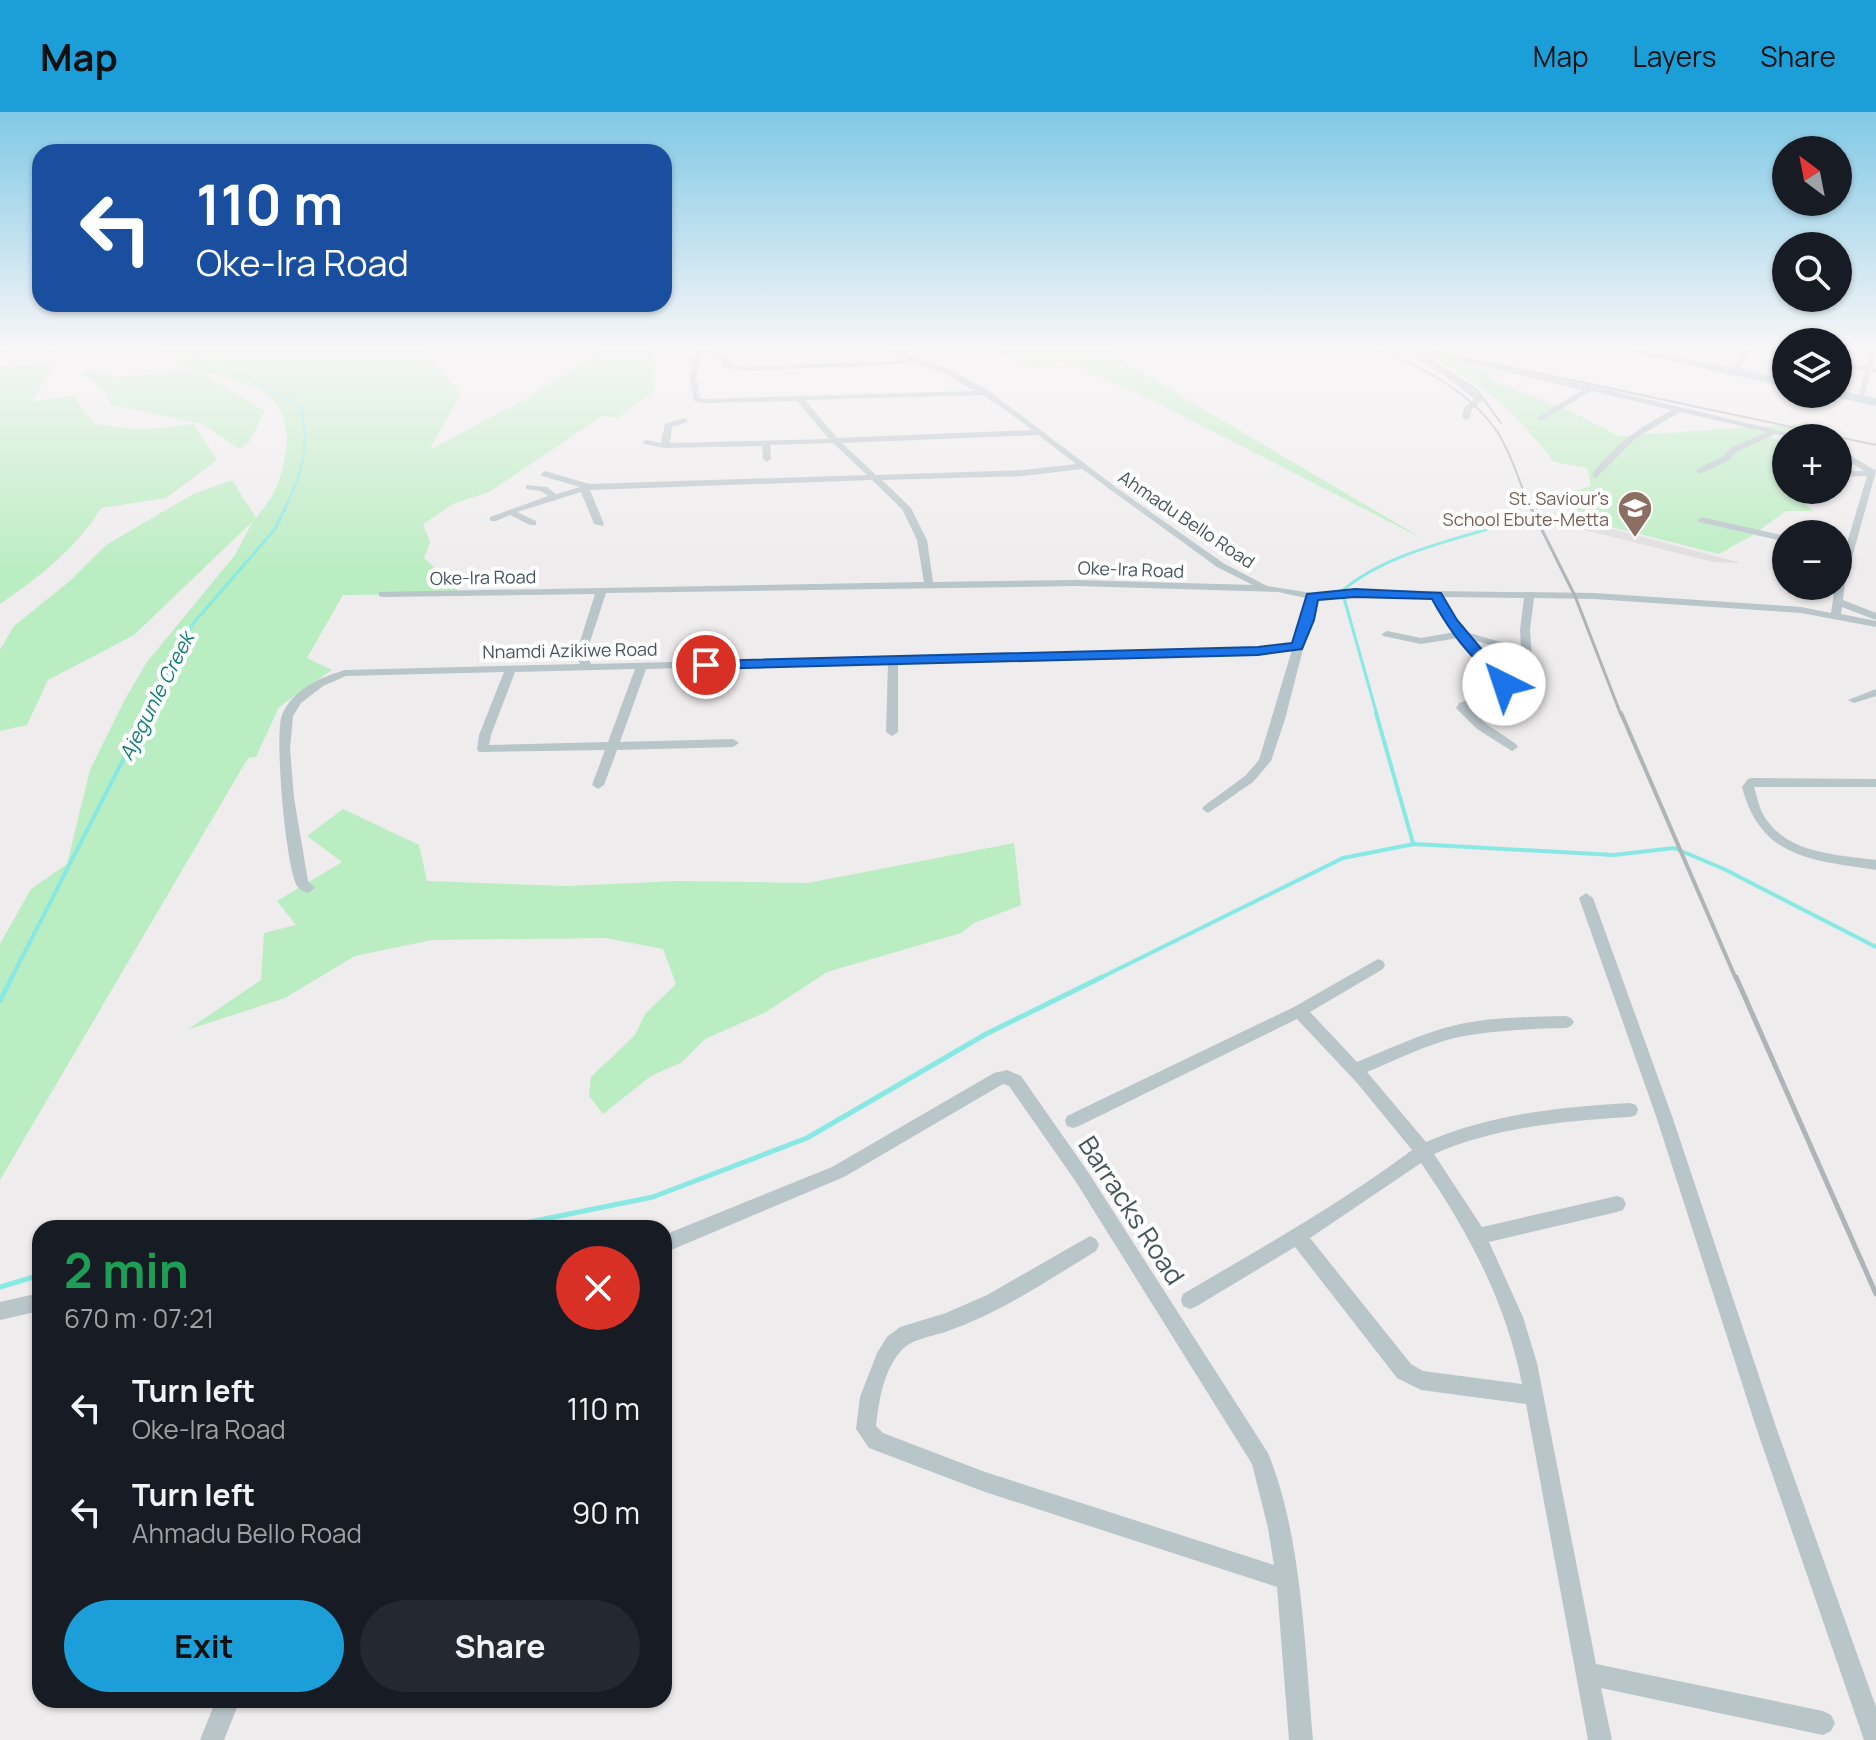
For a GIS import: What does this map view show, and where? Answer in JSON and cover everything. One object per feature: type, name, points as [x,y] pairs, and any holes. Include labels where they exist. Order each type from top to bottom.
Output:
[{"type":"street","points":[[665,446],[668,426],[681,421]]},
{"type":"street","points":[[818,421],[835,441],[906,508],[919,533],[929,586]]},
{"type":"street","name":"Ahmadu Bello Road","points":[[1025,421],[1220,565],[1252,583],[1278,589]]},
{"type":"street","points":[[1596,475],[1610,454],[1656,421]]},
{"type":"street","points":[[1732,421],[1772,430]]},
{"type":"street","points":[[647,442],[665,446],[1040,432]]},
{"type":"street","points":[[1700,471],[1725,459],[1735,449],[1772,433]]},
{"type":"street","points":[[766,443],[767,459]]},
{"type":"street","points":[[1852,460],[1874,474]]},
{"type":"street","points":[[493,519],[587,488],[1023,473],[1085,466]]},
{"type":"street","points":[[545,474],[587,488]]},
{"type":"street","points":[[1852,474],[1874,474]]},
{"type":"street","points":[[1852,533],[1874,474]]},
{"type":"street","points":[[778,490],[791,481]]},
{"type":"street","points":[[703,494],[718,483]]},
{"type":"street","points":[[529,487],[544,489],[556,498]]},
{"type":"street","points":[[587,488],[599,524]]},
{"type":"street","points":[[510,512],[533,523]]},
{"type":"street","points":[[1702,520],[1772,536]]},
{"type":"street","name":"Oke-Ira Road","points":[[383,594],[1077,583],[1278,589],[1312,596],[1355,593],[1594,596],[1773,607],[1876,624]]},
{"type":"street","points":[[587,667],[581,654],[601,592]]},
{"type":"street","points":[[1436,595],[1483,660],[1502,674],[1504,684]]},
{"type":"street","points":[[1512,747],[1481,726],[1462,708],[1497,694],[1521,668],[1528,653],[1525,630],[1529,595]]},
{"type":"street","points":[[1208,809],[1249,779],[1265,761],[1297,646],[1308,620],[1312,596]]},
{"type":"street","points":[[1836,615],[1836,601],[1876,617]]},
{"type":"street","points":[[1387,634],[1421,641],[1462,634],[1528,653]]},
{"type":"street","name":"Nnamdi Azikiwe Road","points":[[308,888],[302,883],[293,834],[284,726],[289,713],[314,685],[345,673],[1258,651],[1297,646]]},
{"type":"street","points":[[542,668],[581,654]]},
{"type":"street","points":[[892,732],[893,660]]},
{"type":"street","points":[[598,785],[641,667]]},
{"type":"street","points":[[511,669],[481,747],[488,750],[733,743]]},
{"type":"street","points":[[1854,700],[1876,692]]},
{"type":"street","points":[[1876,783],[1775,781],[1752,782],[1748,787],[1756,815],[1765,830],[1777,840],[1798,850],[1876,865]]},
{"type":"street","points":[[1586,898],[1664,1116],[1767,1430],[1876,1740]]},
{"type":"street","points":[[1073,1121],[1299,1011],[1378,965]]},
{"type":"street","points":[[1299,1011],[1357,1069],[1422,1152],[1477,1236],[1516,1320],[1534,1395],[1600,1740]]},
{"type":"street","points":[[1357,1069],[1401,1050],[1454,1033],[1523,1023],[1566,1022]]},
{"type":"street","name":"Barracks Road","points":[[672,1241],[838,1172],[1000,1078],[1015,1081],[1082,1177],[1261,1460],[1276,1512],[1287,1580],[1301,1740]]},
{"type":"street","points":[[1190,1300],[1297,1236],[1422,1152],[1449,1140],[1522,1120],[1630,1110]]},
{"type":"street","points":[[1477,1236],[1617,1204]]},
{"type":"street","points":[[1297,1236],[1404,1371],[1421,1380],[1534,1395]]},
{"type":"street","points":[[1090,1245],[994,1301],[947,1322],[907,1334],[894,1344],[884,1360],[870,1397],[866,1429],[876,1441],[985,1482],[1287,1580]]},
{"type":"street","points":[[0,1311],[32,1304]]},
{"type":"street","points":[[1586,1673],[1823,1723]]},
{"type":"street","points":[[212,1740],[225,1708]]},
{"type":"shaded area","name":"St. Saviour's School Ebute-Metta","points":[[1572,527],[1613,529],[1741,563],[1713,562]]},
{"type":"green space","points":[[0,421],[92,421],[94,424],[143,430],[193,424],[217,460],[166,498],[101,508],[56,561],[0,604]]},
{"type":"green space","points":[[188,421],[260,421],[249,442],[239,449],[203,424]]},
{"type":"green space","points":[[284,421],[446,421],[429,450],[484,421],[596,421],[489,492],[455,503],[423,524],[430,542],[424,558],[462,594],[343,595],[307,658],[332,670],[279,707],[256,757],[248,758],[0,1180],[0,944],[31,889],[67,864],[90,770],[147,662],[235,555],[253,521],[134,635],[48,680],[27,725],[0,731],[0,650],[14,626],[71,580],[106,545],[193,494],[232,480],[256,518],[274,492],[283,469],[286,431]]},
{"type":"green space","points":[[1192,421],[1223,421],[1425,540]]},
{"type":"green space","points":[[1519,421],[1590,421],[1619,436],[1772,426],[1772,435],[1769,436],[1772,437],[1772,504],[1806,504],[1813,511],[1786,511],[1719,554],[1587,521],[1556,497],[1591,486],[1587,468],[1554,462]]},
{"type":"green space","points":[[343,809],[419,845],[427,881],[566,886],[678,881],[808,883],[1014,843],[1021,905],[974,923],[961,933],[827,972],[766,1012],[705,1039],[682,1062],[651,1076],[603,1114],[589,1096],[591,1077],[635,1035],[645,1014],[676,984],[663,949],[606,938],[432,940],[355,956],[285,998],[187,1030],[261,980],[264,933],[296,925],[277,901],[342,862],[307,836]]},
{"type":"waterway","name":"Ajegunle Creek","points":[[285,508],[303,459],[303,421]]},
{"type":"waterway","name":"Ajegunle Creek","points":[[146,715],[192,625],[275,529],[286,506]]},
{"type":"waterway","points":[[1377,715],[1342,591],[1399,558],[1507,523]]},
{"type":"waterway","name":"Ajegunle Creek","points":[[11,979],[147,713]]},
{"type":"waterway","points":[[1376,713],[1413,843]]},
{"type":"waterway","points":[[1098,979],[1343,858],[1414,844],[1614,855],[1674,848],[1724,869],[1876,947]]},
{"type":"waterway","points":[[539,1220],[653,1197],[807,1138],[986,1034],[1102,977]]},
{"type":"waterway","name":"Ajegunle Creek","points":[[0,1001],[11,979]]},
{"type":"waterway","points":[[0,1287],[32,1277]]},
{"type":"railway","points":[[1489,421],[1508,451],[1530,508]]},
{"type":"railway","points":[[1763,421],[1876,445]]},
{"type":"railway","points":[[1530,506],[1575,596],[1621,715]]},
{"type":"railway","points":[[1621,713],[1736,979]]},
{"type":"railway","points":[[1736,977],[1876,1294]]},
{"type":"place","name":"St. Saviour's School Ebute-Metta","points":[[1635,539]]},
{"type":"route","points":[[706,665],[1258,651],[1297,646],[1308,620],[1312,596],[1355,593],[1436,595],[1451,621],[1483,660],[1502,674],[1504,684]]}]
